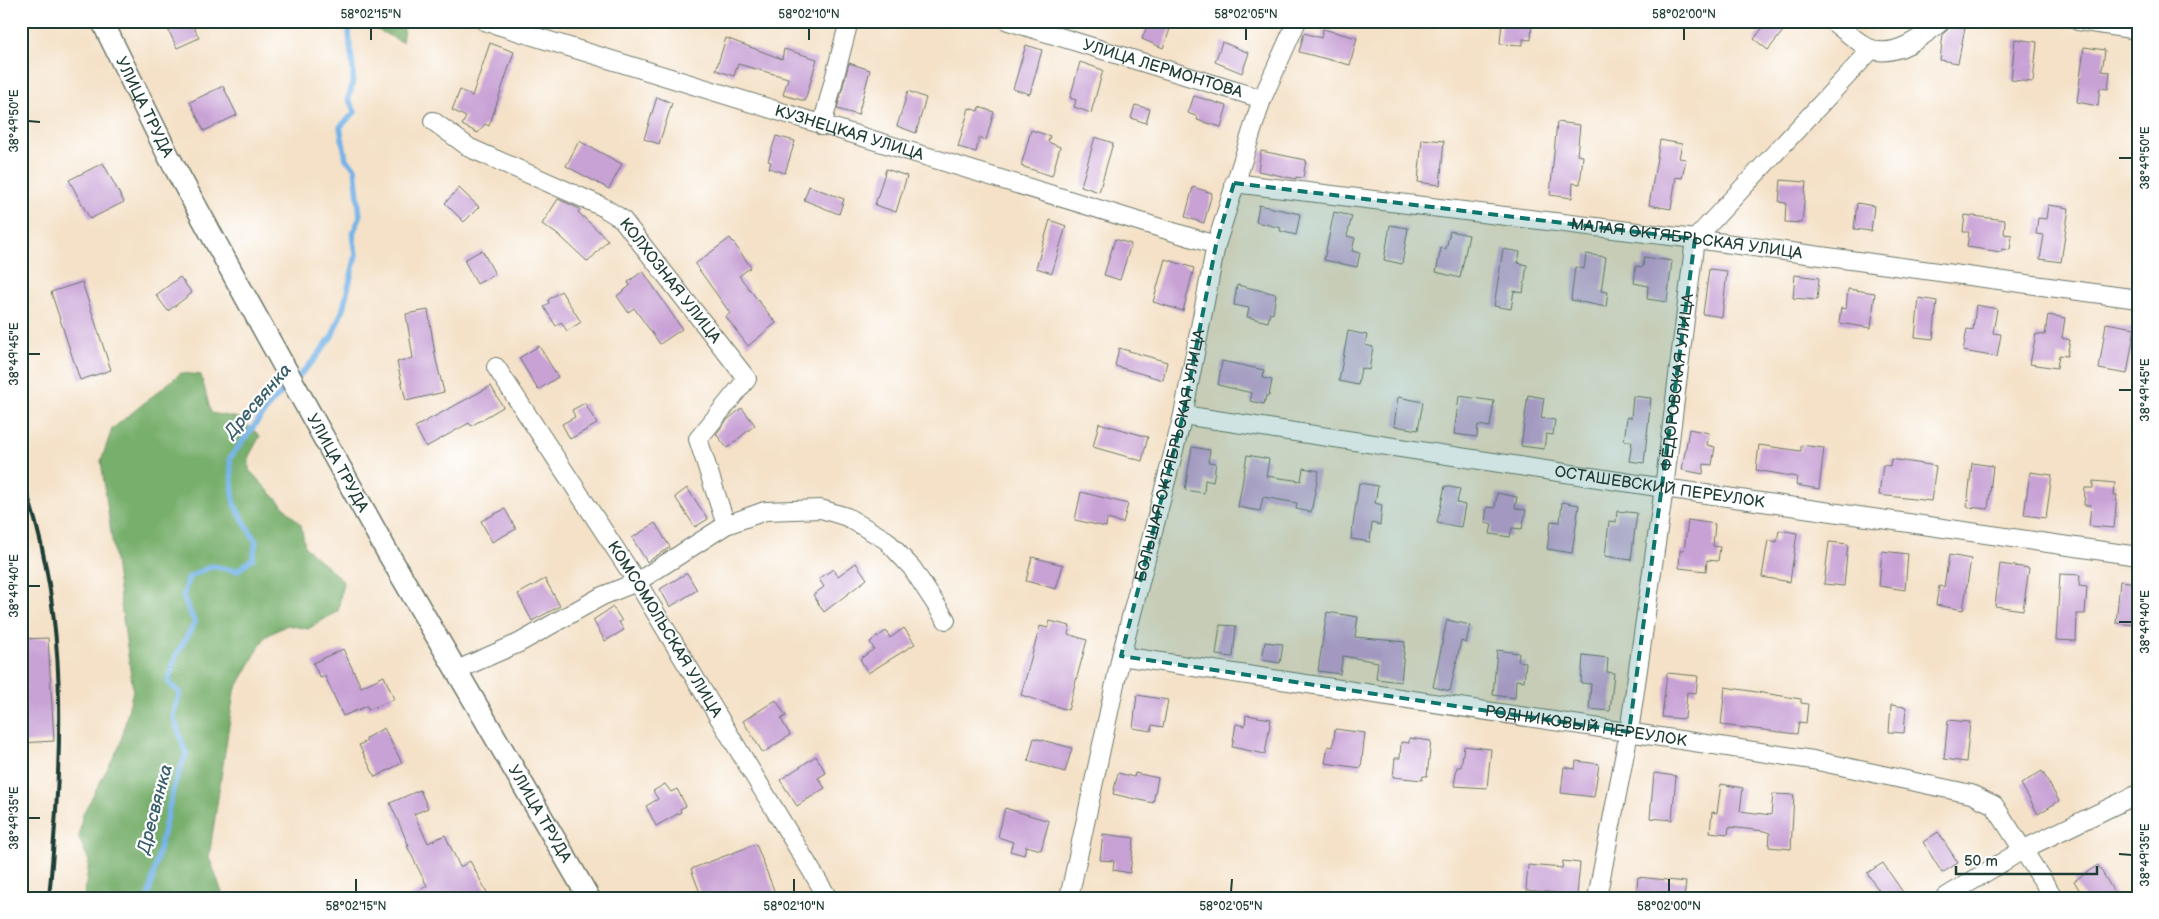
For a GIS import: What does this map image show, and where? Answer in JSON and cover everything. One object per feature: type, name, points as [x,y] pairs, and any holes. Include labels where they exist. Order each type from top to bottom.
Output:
[{"type":"street","name":"УЛИЦА ТРУДА","points":[[102,21],[197,210],[380,539],[589,898]]},
{"type":"street","name":"КУЗНЕЦКАЯ УЛИЦА","points":[[484,21],[1216,245]]},
{"type":"street","points":[[822,126],[849,21]]},
{"type":"street","name":"УЛИЦА ЛЕРМОНТОВА","points":[[1008,21],[1262,99]]},
{"type":"street","name":"БОЛЬШАЯ ОКТЯБРЬСКАЯ УЛИЦА","points":[[1069,898],[1121,656],[1183,416],[1216,245],[1262,99],[1297,21]]},
{"type":"street","points":[[1832,21],[1872,49],[1893,50],[1918,41],[1942,21]]},
{"type":"street","points":[[2078,21],[2138,30]]},
{"type":"street","points":[[1695,239],[1872,49]]},
{"type":"street","name":"КОЛХОЗНАЯ УЛИЦА","points":[[433,121],[470,148],[601,206],[622,219],[747,379],[698,439],[726,525]]},
{"type":"street","name":"МАЛАЯ ОКТЯБРЬСКАЯ УЛИЦА","points":[[1234,183],[1695,239],[2138,299]]},
{"type":"street","name":"ФЁДОРОВСКАЯ УЛИЦА","points":[[1598,898],[1629,732],[1664,488],[1695,239]]},
{"type":"street","name":"КОМСОМОЛЬСКАЯ УЛИЦА","points":[[496,367],[637,582],[828,898]]},
{"type":"street","name":"ОСТАШЕВСКИЙ ПЕРЕУЛОК","points":[[1183,416],[2138,556]]},
{"type":"street","points":[[457,670],[519,643],[602,596],[637,582],[726,525],[765,511],[820,509],[847,517],[886,540],[912,568],[946,620]]},
{"type":"street","name":"РОДНИКОВЫЙ ПЕРЕУЛОК","points":[[1121,656],[1813,760],[1971,794],[1994,805],[2054,898]]},
{"type":"street","points":[[1944,898],[2024,849],[2138,794]]},
{"type":"highlighted area","points":[[1234,183],[1695,239],[1629,732],[1121,656],[1183,415],[1216,245]]},
{"type":"green space","points":[[360,21],[405,21],[402,42]]},
{"type":"green space","points":[[181,373],[201,375],[211,413],[239,418],[260,436],[249,456],[249,470],[301,525],[305,547],[343,581],[338,611],[308,629],[287,625],[265,637],[234,692],[209,857],[224,898],[84,898],[89,861],[79,838],[82,816],[120,745],[133,690],[101,461],[112,429]]},
{"type":"building","points":[[164,21],[191,21],[199,38],[177,48]]},
{"type":"building","points":[[1149,21],[1173,21],[1163,48],[1142,39]]},
{"type":"building","points":[[1502,21],[1532,21],[1531,40],[1523,39],[1523,45],[1500,44]]},
{"type":"building","points":[[1768,21],[1791,21],[1768,50],[1754,39]]},
{"type":"building","points":[[1951,26],[1965,28],[1958,63],[1940,60],[1943,34]]},
{"type":"building","points":[[1323,29],[1357,38],[1350,65],[1299,52],[1304,33],[1321,38]]},
{"type":"building","points":[[726,38],[782,59],[784,49],[817,59],[805,101],[783,95],[788,78],[738,64],[734,76],[716,70]]},
{"type":"building","points":[[2015,39],[2037,42],[2033,82],[2011,80]]},
{"type":"building","points":[[1222,42],[1249,53],[1242,73],[1215,62]]},
{"type":"building","points":[[490,43],[514,52],[489,126],[485,124],[478,133],[462,125],[466,117],[452,110],[460,90],[472,96]]},
{"type":"building","points":[[1026,45],[1042,50],[1030,94],[1013,89]]},
{"type":"building","points":[[2084,47],[2105,50],[2102,71],[2110,72],[2108,89],[2100,88],[2098,106],[2077,102]]},
{"type":"building","points":[[1080,62],[1103,70],[1091,113],[1074,107],[1076,100],[1070,98]]},
{"type":"building","points":[[849,63],[870,70],[858,115],[837,109]]},
{"type":"building","points":[[223,86],[237,115],[204,131],[190,102]]},
{"type":"building","points":[[908,91],[926,98],[916,133],[897,126]]},
{"type":"building","points":[[1194,96],[1227,106],[1221,127],[1197,120],[1198,117],[1188,113]]},
{"type":"building","points":[[657,97],[672,103],[659,144],[644,139]]},
{"type":"building","points":[[1135,105],[1150,109],[1146,123],[1131,118]]},
{"type":"building","points":[[979,107],[994,112],[986,140],[979,138],[976,152],[958,147],[969,108],[978,111]]},
{"type":"building","points":[[1557,122],[1580,125],[1577,155],[1583,156],[1580,184],[1573,183],[1572,198],[1550,195]]},
{"type":"building","points":[[1031,130],[1050,136],[1048,142],[1060,147],[1052,176],[1021,166]]},
{"type":"building","points":[[776,136],[795,141],[785,173],[769,168],[771,162],[768,161]]},
{"type":"building","points":[[1095,137],[1113,143],[1099,192],[1081,186]]},
{"type":"building","points":[[1422,139],[1444,141],[1440,185],[1418,182]]},
{"type":"building","points":[[1660,140],[1682,144],[1679,158],[1686,159],[1682,178],[1676,177],[1671,209],[1649,205]]},
{"type":"building","points":[[579,141],[622,164],[609,189],[566,166]]},
{"type":"building","points":[[1261,151],[1306,160],[1303,178],[1296,177],[1296,179],[1258,171]]},
{"type":"building","points":[[103,163],[124,202],[90,219],[69,180]]},
{"type":"building","points":[[886,169],[907,176],[896,212],[875,205]]},
{"type":"building","points":[[1781,180],[1806,182],[1802,223],[1785,222],[1786,203],[1779,202]]},
{"type":"building","points":[[809,186],[844,199],[839,214],[804,200]]},
{"type":"building","points":[[1193,187],[1212,193],[1204,223],[1185,217]]},
{"type":"building","points":[[459,188],[479,207],[464,222],[445,203]]},
{"type":"building","points":[[558,199],[580,209],[578,212],[608,240],[588,262],[561,237],[542,224]]},
{"type":"building","points":[[1857,203],[1874,206],[1871,231],[1854,229]]},
{"type":"building","points":[[1259,205],[1300,214],[1296,235],[1280,231],[1281,228],[1256,222]]},
{"type":"building","points":[[2048,205],[2069,208],[2061,262],[2040,259],[2044,235],[2036,234],[2038,218],[2046,219]]},
{"type":"building","points":[[1334,212],[1352,216],[1347,236],[1355,238],[1352,251],[1360,253],[1357,267],[1324,260]]},
{"type":"building","points":[[1965,215],[2005,220],[2004,234],[2012,235],[2010,250],[2002,249],[2001,252],[1967,247],[1969,232],[1963,232]]},
{"type":"building","points":[[1050,220],[1066,226],[1052,273],[1036,268]]},
{"type":"building","points":[[1390,225],[1408,228],[1402,264],[1384,260]]},
{"type":"building","points":[[1450,231],[1469,235],[1460,278],[1436,272],[1441,248],[1446,249]]},
{"type":"building","points":[[730,238],[751,267],[739,276],[776,323],[748,346],[726,317],[730,313],[695,264]]},
{"type":"building","points":[[1115,239],[1131,244],[1120,280],[1104,275]]},
{"type":"building","points":[[1503,249],[1520,252],[1518,263],[1527,265],[1523,293],[1514,291],[1511,309],[1494,306]]},
{"type":"building","points":[[482,250],[495,274],[477,284],[464,260]]},
{"type":"building","points":[[1586,254],[1606,257],[1601,291],[1608,292],[1606,307],[1571,300],[1575,267],[1584,269]]},
{"type":"building","points":[[1644,257],[1672,261],[1667,302],[1647,299],[1648,286],[1634,283],[1636,266],[1643,267]]},
{"type":"building","points":[[1165,259],[1194,268],[1183,311],[1153,302]]},
{"type":"building","points":[[1709,269],[1727,271],[1722,317],[1703,314]]},
{"type":"building","points":[[643,271],[682,329],[660,344],[634,308],[628,312],[617,296],[630,286],[628,282]]},
{"type":"building","points":[[1795,275],[1819,278],[1817,300],[1793,298]]},
{"type":"building","points":[[180,277],[192,293],[168,311],[156,295]]},
{"type":"building","points":[[82,282],[111,370],[80,380],[51,292]]},
{"type":"building","points":[[1237,285],[1276,294],[1273,314],[1270,313],[1268,322],[1247,317],[1249,308],[1234,305]]},
{"type":"building","points":[[1848,289],[1875,293],[1871,328],[1839,323],[1841,308],[1846,309]]},
{"type":"building","points":[[561,291],[581,322],[567,331],[561,322],[556,326],[544,307],[549,303],[548,300]]},
{"type":"building","points":[[1919,298],[1937,301],[1933,339],[1915,337]]},
{"type":"building","points":[[1976,305],[1997,309],[1993,333],[2001,334],[1997,357],[1963,351],[1967,329],[1973,330]]},
{"type":"building","points":[[428,310],[436,360],[444,392],[406,401],[397,362],[413,358],[406,314]]},
{"type":"building","points":[[2048,315],[2065,318],[2062,338],[2070,340],[2067,356],[2059,355],[2057,368],[2030,364],[2036,334],[2045,335]]},
{"type":"building","points":[[2106,323],[2135,328],[2127,374],[2099,369]]},
{"type":"building","points":[[1348,331],[1367,335],[1365,345],[1373,347],[1369,370],[1361,368],[1358,385],[1339,381]]},
{"type":"building","points":[[539,346],[558,377],[538,390],[519,358]]},
{"type":"building","points":[[1119,348],[1167,362],[1163,380],[1115,366]]},
{"type":"building","points":[[1222,361],[1264,370],[1263,378],[1272,380],[1269,396],[1266,396],[1264,404],[1250,401],[1252,393],[1218,385]]},
{"type":"building","points":[[491,386],[503,407],[471,426],[469,423],[426,447],[415,427]]},
{"type":"building","points":[[1528,395],[1544,398],[1541,418],[1555,420],[1553,435],[1546,434],[1544,449],[1521,446]]},
{"type":"building","points":[[1459,396],[1494,401],[1490,427],[1478,425],[1477,437],[1454,434]]},
{"type":"building","points":[[1633,396],[1651,398],[1644,463],[1629,461],[1632,442],[1624,441],[1627,417],[1631,418]]},
{"type":"building","points":[[1398,397],[1423,402],[1418,430],[1394,426]]},
{"type":"building","points":[[585,403],[597,424],[570,439],[562,424],[575,417],[572,410]]},
{"type":"building","points":[[742,408],[755,425],[727,448],[716,434],[727,420]]},
{"type":"building","points":[[1099,423],[1148,437],[1142,461],[1093,447]]},
{"type":"building","points":[[1689,429],[1709,433],[1707,445],[1715,447],[1712,465],[1704,464],[1703,474],[1682,470]]},
{"type":"building","points":[[1759,445],[1801,451],[1801,445],[1824,448],[1819,489],[1796,485],[1797,477],[1756,470]]},
{"type":"building","points":[[1192,447],[1210,450],[1208,462],[1216,463],[1213,482],[1205,480],[1204,493],[1185,490]]},
{"type":"building","points":[[1247,455],[1269,459],[1266,476],[1301,481],[1303,468],[1319,471],[1311,512],[1296,509],[1297,503],[1263,497],[1260,511],[1238,507]]},
{"type":"building","points":[[1891,459],[1936,466],[1931,501],[1879,495],[1883,465],[1890,466]]},
{"type":"building","points":[[1972,463],[1993,466],[1988,509],[1967,507]]},
{"type":"building","points":[[2030,472],[2052,475],[2046,518],[2024,515]]},
{"type":"building","points":[[2093,481],[2115,483],[2114,495],[2117,495],[2114,528],[2089,526],[2091,505],[2084,505],[2085,488],[2093,488]]},
{"type":"building","points":[[1359,483],[1378,486],[1375,503],[1382,505],[1380,525],[1372,523],[1370,542],[1351,539]]},
{"type":"building","points":[[1445,486],[1460,489],[1457,503],[1465,505],[1461,527],[1437,523]]},
{"type":"building","points":[[687,488],[708,519],[695,527],[675,497]]},
{"type":"building","points":[[1081,492],[1128,504],[1123,523],[1107,519],[1106,527],[1075,520]]},
{"type":"building","points":[[1497,493],[1517,497],[1515,508],[1526,510],[1522,529],[1512,528],[1510,537],[1490,534],[1492,524],[1485,522],[1487,507],[1495,508]]},
{"type":"building","points":[[1562,502],[1579,505],[1572,553],[1547,549],[1551,521],[1560,522]]},
{"type":"building","points":[[505,509],[516,529],[492,542],[481,521]]},
{"type":"building","points":[[1617,511],[1637,513],[1631,560],[1605,556],[1609,521],[1616,522]]},
{"type":"building","points":[[1688,520],[1715,524],[1713,546],[1720,547],[1718,561],[1707,560],[1706,571],[1679,568],[1680,550],[1684,550]]},
{"type":"building","points":[[655,523],[670,547],[647,562],[632,538]]},
{"type":"building","points":[[1779,530],[1797,533],[1790,582],[1762,577],[1768,540],[1777,542]]},
{"type":"building","points":[[1829,542],[1848,544],[1844,586],[1824,584]]},
{"type":"building","points":[[1882,551],[1908,554],[1905,590],[1879,586]]},
{"type":"building","points":[[1949,555],[1971,559],[1963,610],[1936,605],[1939,586],[1944,587]]},
{"type":"building","points":[[1032,557],[1063,565],[1056,589],[1026,581]]},
{"type":"building","points":[[856,563],[867,579],[824,612],[813,595],[824,587],[819,579],[833,569],[838,576]]},
{"type":"building","points":[[2000,564],[2029,568],[2023,610],[1995,606]]},
{"type":"building","points":[[687,573],[697,590],[670,607],[660,589]]},
{"type":"building","points":[[2060,574],[2080,575],[2079,586],[2087,587],[2085,614],[2077,614],[2076,641],[2056,640]]},
{"type":"building","points":[[545,579],[560,606],[532,621],[518,594]]},
{"type":"building","points":[[2120,581],[2138,583],[2138,612],[2136,612],[2134,625],[2116,623]]},
{"type":"building","points":[[613,607],[622,621],[619,622],[624,630],[605,641],[593,620]]},
{"type":"building","points":[[1327,612],[1358,617],[1355,637],[1405,642],[1401,682],[1376,679],[1378,662],[1343,656],[1340,674],[1318,671]]},
{"type":"building","points":[[1447,620],[1470,625],[1466,643],[1461,641],[1450,691],[1433,687]]},
{"type":"building","points":[[1050,621],[1070,626],[1068,634],[1087,640],[1068,710],[1021,695],[1040,626],[1048,628]]},
{"type":"building","points":[[1220,625],[1236,626],[1233,657],[1216,655]]},
{"type":"building","points":[[904,628],[915,644],[868,673],[860,659],[874,649],[870,642],[886,631],[890,638]]},
{"type":"building","points":[[48,638],[54,741],[21,743],[21,639]]},
{"type":"building","points":[[1265,642],[1283,644],[1280,663],[1262,660]]},
{"type":"building","points":[[343,649],[361,687],[384,676],[394,699],[368,710],[367,706],[343,716],[325,676],[320,678],[313,663]]},
{"type":"building","points":[[1497,650],[1519,653],[1518,661],[1526,662],[1524,681],[1516,680],[1515,698],[1493,695]]},
{"type":"building","points":[[1583,655],[1608,658],[1607,672],[1614,673],[1610,711],[1589,709],[1591,684],[1581,683]]},
{"type":"building","points":[[1667,673],[1698,676],[1696,693],[1687,692],[1685,719],[1662,717]]},
{"type":"building","points":[[1725,687],[1801,699],[1801,703],[1808,704],[1806,723],[1799,722],[1797,734],[1721,725]]},
{"type":"building","points":[[1137,695],[1168,700],[1163,727],[1152,725],[1151,731],[1133,728]]},
{"type":"building","points":[[776,700],[786,716],[781,719],[790,735],[763,753],[743,721]]},
{"type":"building","points":[[1891,705],[1906,707],[1904,733],[1889,732]]},
{"type":"building","points":[[1246,715],[1271,719],[1265,754],[1232,747],[1236,724],[1245,726]]},
{"type":"building","points":[[1948,720],[1970,722],[1966,762],[1944,759]]},
{"type":"building","points":[[384,728],[402,763],[375,777],[359,745],[367,741],[366,738]]},
{"type":"building","points":[[1335,729],[1365,733],[1361,768],[1325,763],[1328,746],[1333,747]]},
{"type":"building","points":[[1034,738],[1072,748],[1065,772],[1028,761]]},
{"type":"building","points":[[1409,738],[1431,741],[1427,776],[1423,776],[1422,780],[1393,777],[1395,758],[1400,758],[1401,742],[1409,743]]},
{"type":"building","points":[[1464,746],[1491,749],[1487,788],[1454,786],[1457,767],[1461,767]]},
{"type":"building","points":[[816,756],[826,773],[818,778],[825,788],[797,806],[780,780]]},
{"type":"building","points":[[1576,761],[1599,764],[1594,797],[1561,793],[1564,767],[1575,769]]},
{"type":"building","points":[[2042,771],[2059,801],[2038,814],[2021,784]]},
{"type":"building","points":[[1118,773],[1134,777],[1135,773],[1158,778],[1153,803],[1113,794]]},
{"type":"building","points":[[1654,773],[1676,776],[1672,820],[1650,818]]},
{"type":"building","points":[[665,784],[671,792],[677,789],[686,806],[680,809],[681,812],[656,826],[646,806],[658,799],[653,791]]},
{"type":"building","points":[[1721,784],[1743,788],[1740,811],[1771,815],[1773,794],[1794,795],[1791,849],[1769,847],[1770,833],[1764,831],[1729,827],[1728,834],[1710,832],[1712,812],[1717,813]]},
{"type":"building","points":[[420,790],[428,808],[414,814],[428,843],[445,835],[460,867],[470,861],[490,898],[406,898],[427,886],[407,846],[409,846],[390,803]]},
{"type":"building","points":[[1005,808],[1049,821],[1041,850],[1026,846],[1024,855],[1010,851],[1013,842],[998,837]]},
{"type":"building","points":[[1938,832],[1958,863],[1942,873],[1923,842]]},
{"type":"building","points":[[1103,834],[1134,838],[1130,873],[1113,870],[1114,861],[1100,860]]},
{"type":"building","points":[[756,844],[777,898],[702,898],[691,869]]},
{"type":"building","points":[[1563,861],[1580,863],[1577,895],[1526,890],[1528,865],[1562,868]]},
{"type":"building","points":[[1883,863],[1907,898],[1884,898],[1867,873]]},
{"type":"building","points":[[2098,865],[2117,898],[2084,898],[2074,881]]},
{"type":"building","points":[[1638,877],[1686,882],[1684,898],[1636,898]]},
{"type":"waterway","name":"Дресвянка","points":[[296,379],[314,360],[332,336],[343,309],[356,255],[353,233],[360,217],[355,168],[346,159],[340,127],[355,112],[348,98],[353,77],[349,42],[350,21]]},
{"type":"waterway","name":"Дресвянка","points":[[148,898],[174,786],[186,754],[173,715],[180,693],[168,682],[176,655],[195,623],[183,597],[189,577],[212,566],[237,571],[253,558],[256,542],[234,504],[230,458],[272,402],[289,385]]},
{"type":"railway","points":[[21,476],[37,527],[48,579],[59,685],[57,791],[49,898]]}]
